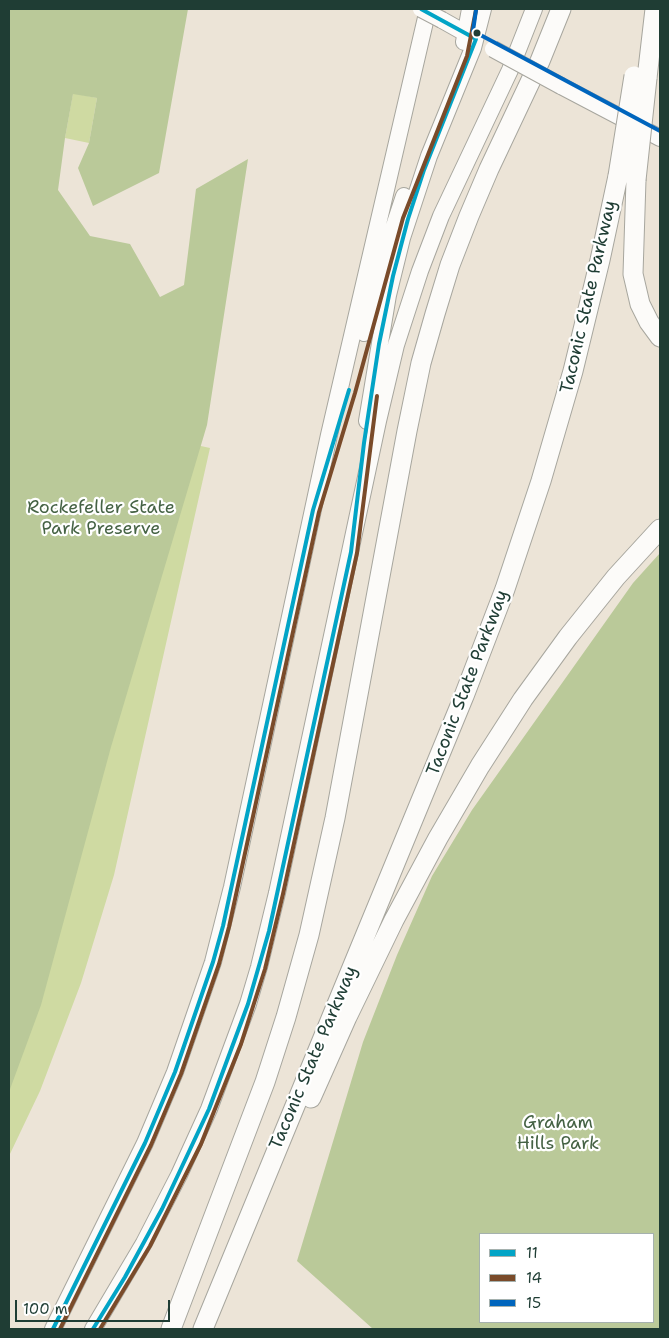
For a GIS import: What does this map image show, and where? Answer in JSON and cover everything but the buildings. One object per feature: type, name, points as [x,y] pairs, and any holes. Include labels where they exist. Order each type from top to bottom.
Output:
[{"type":"highway","name":"Taconic State Parkway","points":[[171,1329],[265,1082],[309,935],[335,818],[410,414],[423,355],[435,314],[450,265],[472,208],[540,61],[561,9]]},
{"type":"highway","name":"Taconic State Parkway","points":[[203,1329],[464,696],[518,553],[576,362],[602,251],[641,77],[644,9]]},
{"type":"highway","points":[[655,9],[641,77],[633,274],[640,304],[649,322],[660,337]]},
{"type":"highway","points":[[273,1157],[293,1139],[384,941],[433,847],[483,760],[527,693],[568,637],[616,577],[660,528]]},
{"type":"main road","points":[[421,9],[660,138]]},
{"type":"main road","points":[[53,1329],[145,1143],[175,1072],[213,962],[228,903],[313,510],[428,9]]},
{"type":"main road","points":[[350,552],[379,344],[393,276],[408,219],[471,36],[470,9]]},
{"type":"main road","points":[[313,510],[349,391],[397,216],[457,64],[483,9]]},
{"type":"main road","points":[[93,1329],[144,1243],[179,1175],[212,1101],[248,1004],[277,894],[386,382],[401,326],[441,216],[510,70],[534,9]]},
{"type":"green space","points":[[9,9],[188,9],[159,173],[93,206],[78,168],[89,143],[97,98],[73,94],[58,190],[90,236],[130,244],[160,297],[184,285],[196,189],[248,159],[207,425],[111,747],[41,1005],[9,1092]]},
{"type":"green space","points":[[73,93],[97,98],[89,143],[65,138]]},
{"type":"green space","name":"Rockefeller State Park Preserve","points":[[9,404],[210,448],[114,875],[81,983],[40,1091],[9,1156]]},
{"type":"green space","name":"Graham Hills Park","points":[[660,553],[660,1329],[373,1329],[297,1261],[363,1042],[397,955],[432,876],[472,810],[633,583]]},
{"type":"transit line","name":"11","points":[[93,1329],[125,1277],[162,1209],[209,1109],[248,1004],[269,931],[351,552],[364,443],[379,344],[393,276],[408,219],[424,170],[476,39],[421,9]]},
{"type":"transit line","name":"14","points":[[60,1329],[151,1145],[181,1074],[219,964],[229,927],[319,512],[355,393],[403,218],[467,56],[476,10]]},
{"type":"transit line","name":"15","points":[[476,10],[473,31],[660,131]]},
{"type":"transit line","name":"11","points":[[53,1329],[145,1143],[175,1072],[213,962],[223,926],[313,510],[349,390]]},
{"type":"transit line","name":"14","points":[[100,1329],[150,1246],[201,1144],[241,1044],[265,969],[357,553],[377,396]]}]
